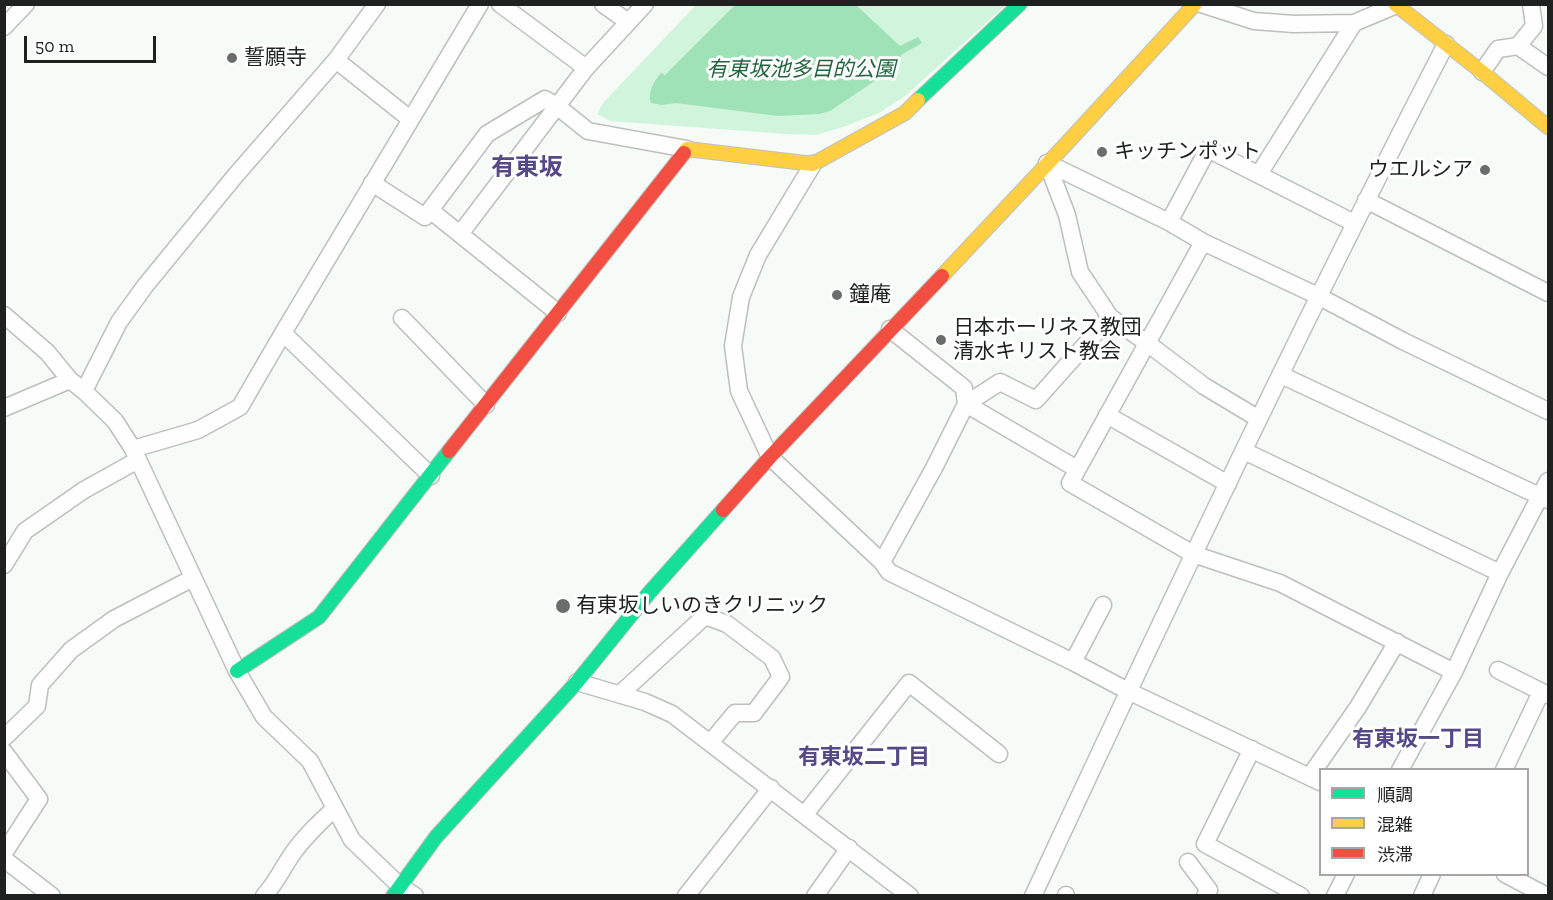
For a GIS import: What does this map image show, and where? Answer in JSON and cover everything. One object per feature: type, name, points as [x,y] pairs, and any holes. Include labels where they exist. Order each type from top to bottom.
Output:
[{"type":"street","points":[[4,27],[26,4]]},
{"type":"street","points":[[84,391],[119,322],[145,286],[235,176],[336,60],[377,4]]},
{"type":"street","points":[[4,565],[25,531],[136,454],[198,430],[240,407],[480,4]]},
{"type":"street","points":[[500,4],[586,68]]},
{"type":"street","points":[[603,4],[628,22]]},
{"type":"street","points":[[460,234],[586,68],[645,4]]},
{"type":"street","points":[[1020,4],[905,113],[813,164],[758,255],[741,297],[733,346],[739,391],[770,457],[882,562],[889,572],[1128,691],[1315,779]]},
{"type":"street","points":[[397,891],[436,837],[577,681],[649,592],[770,457],[1195,4]]},
{"type":"street","points":[[1201,4],[1254,21],[1294,24],[1354,23],[1397,5],[1482,72],[1546,117]]},
{"type":"street","points":[[1482,72],[1498,49],[1518,46],[1534,26],[1531,4]]},
{"type":"street","points":[[1259,174],[1354,23]]},
{"type":"street","points":[[1033,896],[1193,554],[1318,296],[1446,44]]},
{"type":"street","points":[[1518,46],[1548,67]]},
{"type":"street","points":[[336,60],[410,119]]},
{"type":"street","points":[[372,183],[425,217],[487,134],[545,99],[558,106],[588,130],[687,149],[813,164]]},
{"type":"street","points":[[237,671],[319,617],[687,149]]},
{"type":"street","points":[[1169,222],[1208,149],[1354,223]]},
{"type":"street","points":[[1047,163],[1548,411]]},
{"type":"street","points":[[1047,163],[1067,215],[1080,272],[1110,317],[1204,386],[1259,419]]},
{"type":"street","points":[[1366,200],[1548,293]]},
{"type":"street","points":[[430,210],[558,313]]},
{"type":"street","points":[[1203,242],[1070,483],[1193,554],[1280,584],[1454,672]]},
{"type":"street","points":[[4,315],[47,352],[70,380],[115,421],[136,454],[237,671],[264,717],[310,761],[352,840],[397,891],[415,896]]},
{"type":"street","points":[[882,562],[966,404],[1000,382],[1036,400],[1110,317]]},
{"type":"street","points":[[402,318],[486,405]]},
{"type":"street","points":[[890,329],[963,388],[966,404],[1077,469]]},
{"type":"street","points":[[282,333],[431,476]]},
{"type":"street","points":[[1281,375],[1544,499]]},
{"type":"street","points":[[4,408],[70,380]]},
{"type":"street","points":[[1107,415],[1228,484]]},
{"type":"street","points":[[1244,451],[1500,573]]},
{"type":"street","points":[[1401,768],[1454,672],[1500,573],[1544,499],[1548,481]]},
{"type":"street","points":[[4,738],[37,706],[40,685],[72,650],[114,619],[194,579]]},
{"type":"street","points":[[1073,662],[1103,605]]},
{"type":"street","points":[[620,694],[705,616],[727,624],[771,658],[781,677],[754,713],[735,713],[710,743]]},
{"type":"street","points":[[1322,768],[1397,642]]},
{"type":"street","points":[[1498,670],[1545,693],[1505,768]]},
{"type":"street","points":[[577,681],[645,702],[672,714],[910,896]]},
{"type":"street","points":[[805,814],[909,683],[999,754]]},
{"type":"street","points":[[1252,749],[1205,844],[1301,896]]},
{"type":"street","points":[[4,752],[39,799],[4,853]]},
{"type":"street","points":[[686,896],[771,788]]},
{"type":"street","points":[[264,896],[272,888],[292,853],[310,831],[335,808]]},
{"type":"street","points":[[815,896],[849,848]]},
{"type":"street","points":[[4,859],[52,896]]},
{"type":"street","points":[[1188,862],[1209,890],[1205,896]]},
{"type":"street","points":[[1335,896],[1345,876]]},
{"type":"street","points":[[1422,896],[1431,876]]},
{"type":"street","points":[[1507,876],[1524,891],[1547,896]]},
{"type":"green space","name":"有東坂池多目的公園","points":[[696,5],[1006,5],[905,96],[879,113],[816,135],[610,121],[597,114],[603,103]]},
{"type":"shaded area","points":[[735,5],[856,5],[900,46],[918,37],[922,43],[901,55],[900,61],[894,68],[830,111],[819,114],[778,116],[676,103],[662,105],[651,103],[651,91],[661,73],[665,75]]},
{"type":"traffic: fast","points":[[918,100],[1020,4]]},
{"type":"traffic: fast","points":[[237,671],[319,617],[449,451]]},
{"type":"traffic: fast","points":[[393,896],[436,837],[577,682],[649,593],[723,510]]},
{"type":"traffic: slow","points":[[942,276],[1195,4]]},
{"type":"traffic: slow","points":[[1395,4],[1548,127]]},
{"type":"traffic: slow","points":[[684,153],[687,149],[813,164],[905,113],[918,100]]},
{"type":"traffic: jam","points":[[449,451],[684,153]]},
{"type":"traffic: jam","points":[[723,510],[770,457],[942,276]]},
{"type":"place","name":"誓願寺","points":[[232,58]]},
{"type":"place","name":"キッチンポット","points":[[1102,152]]},
{"type":"place","name":"ウエルシア","points":[[1485,170]]},
{"type":"place","name":"鐘庵","points":[[837,295]]},
{"type":"place","name":"日本ホーリネス教団 清水キリスト教会","points":[[941,340]]},
{"type":"place","name":"有東坂しいのきクリニック","points":[[563,606]]},
{"type":"district","name":"有東坂","points":[[527,168]]},
{"type":"district","name":"有東坂一丁目","points":[[1418,740]]},
{"type":"district","name":"有東坂二丁目","points":[[864,758]]}]
